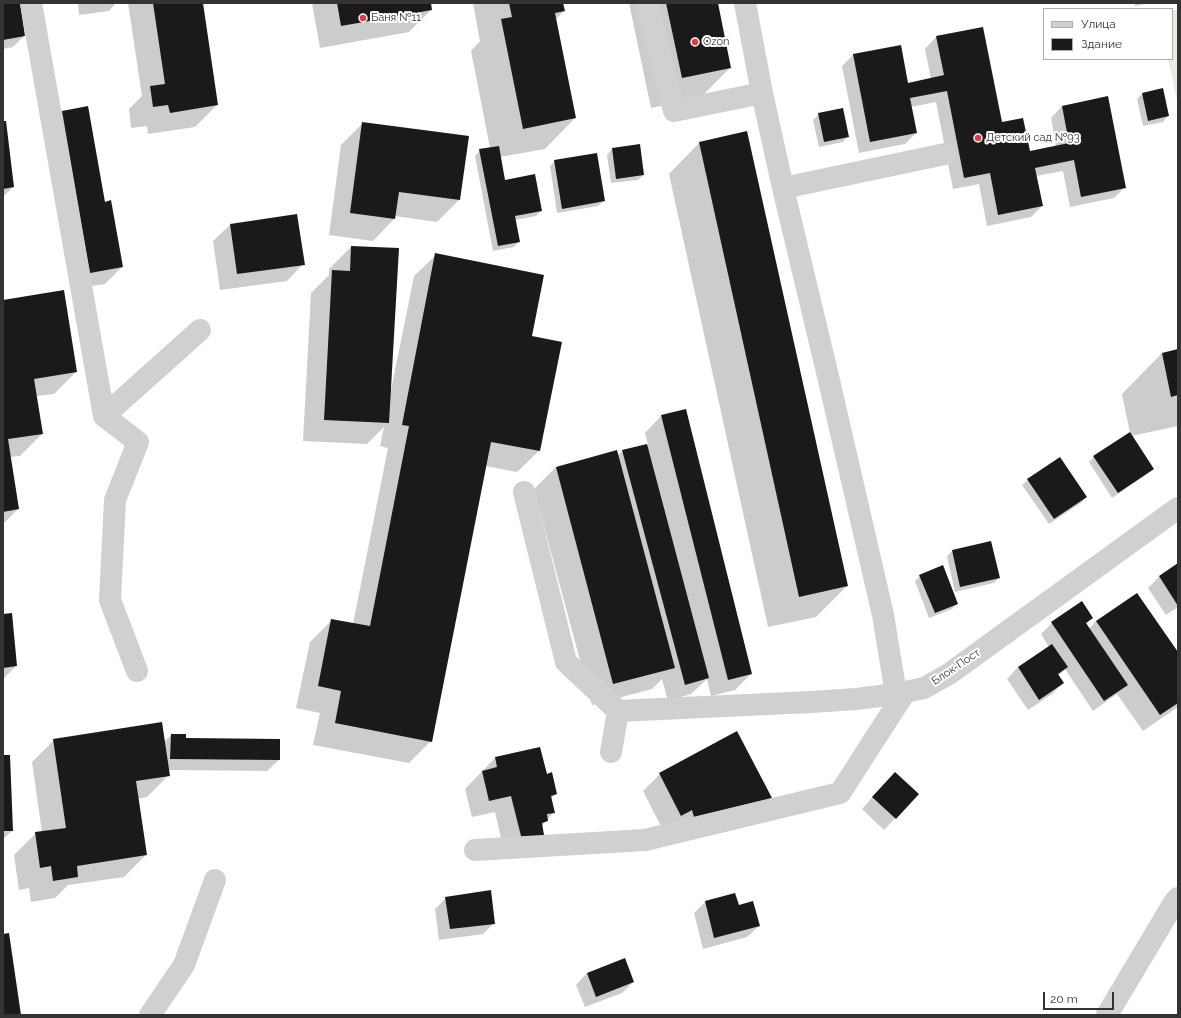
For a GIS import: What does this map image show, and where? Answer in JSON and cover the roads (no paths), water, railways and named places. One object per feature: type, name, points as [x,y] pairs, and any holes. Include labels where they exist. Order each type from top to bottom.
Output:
[{"type":"street","points":[[31,3],[104,416],[138,442],[115,500],[110,600],[137,671]]},
{"type":"street","points":[[647,3],[674,111],[762,93]]},
{"type":"street","points":[[475,850],[645,840],[840,793],[900,693],[828,372],[783,188],[762,93],[745,3]]},
{"type":"street","points":[[783,188],[945,154]]},
{"type":"street","points":[[104,416],[200,330]]},
{"type":"street","points":[[524,492],[566,662],[618,711],[611,752]]},
{"type":"street","name":"Блок-Пост","points":[[618,711],[856,699],[924,688],[949,674],[1178,508]]},
{"type":"street","points":[[150,1015],[184,965],[215,880]]},
{"type":"street","points":[[1107,1015],[1178,898]]},
{"type":"place","name":"Баня №11","points":[[363,18]]},
{"type":"place","name":"Ozon","points":[[695,42]]},
{"type":"place","name":"Детский сад №93","points":[[978,138]]}]
